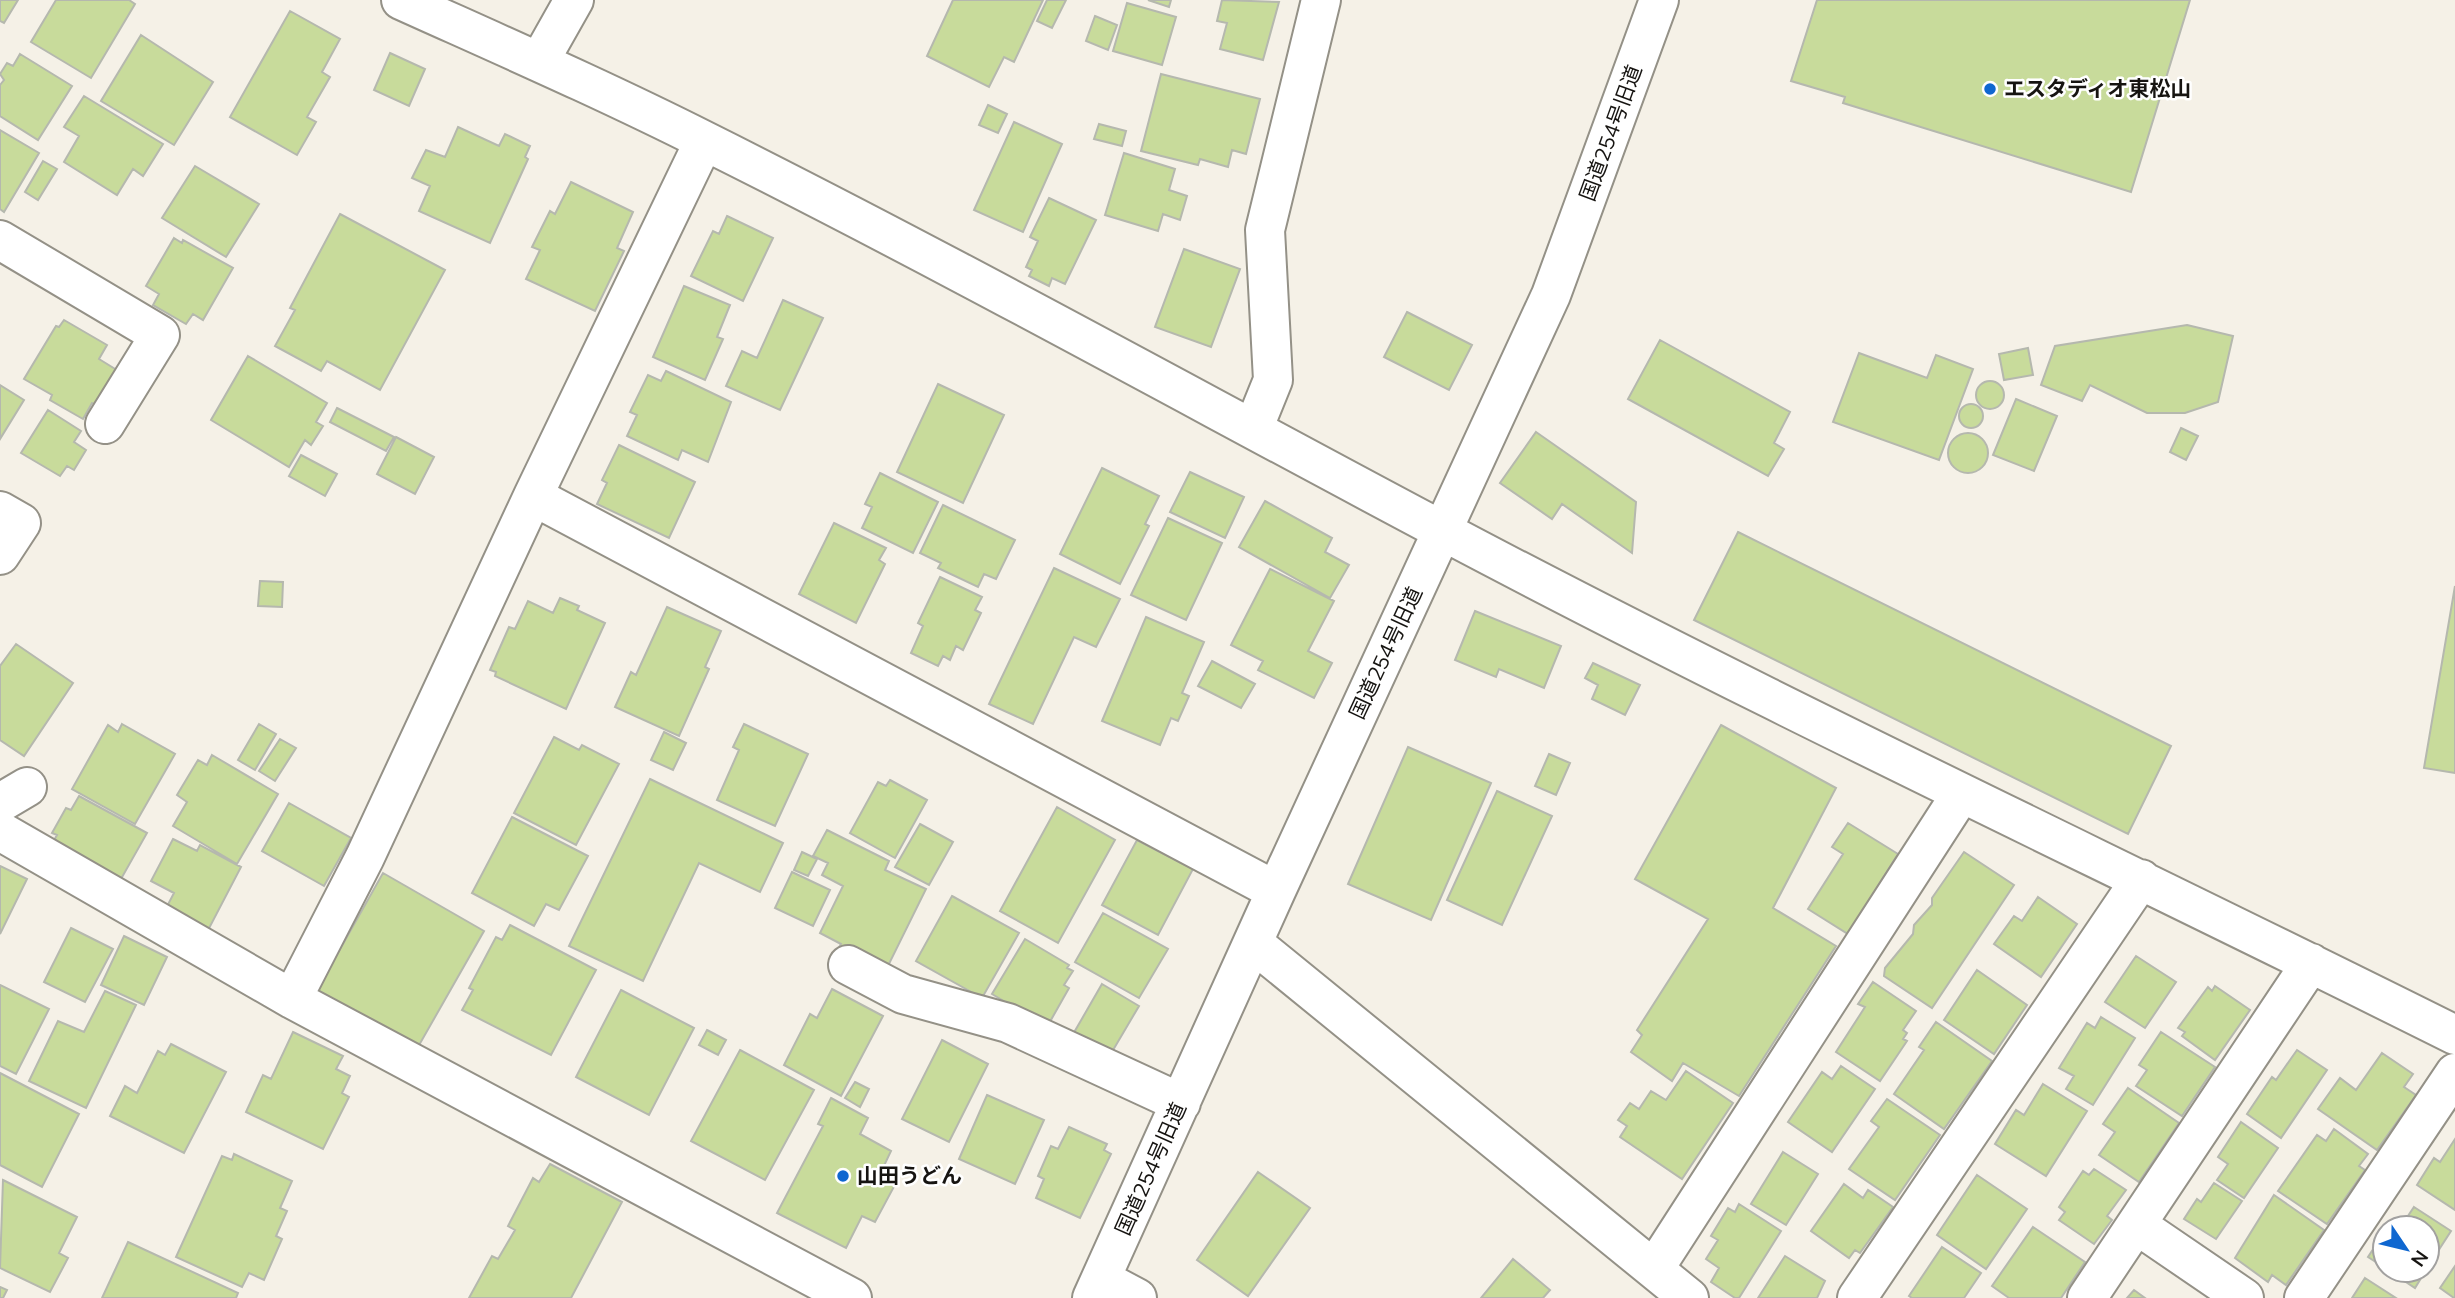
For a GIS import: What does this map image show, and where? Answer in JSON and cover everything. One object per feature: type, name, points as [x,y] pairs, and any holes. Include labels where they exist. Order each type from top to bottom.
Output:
[{"type":"street","points":[[401,0],[704,141],[1254,428],[1443,531],[1961,794],[2141,879],[2455,1035]]},
{"type":"street","points":[[539,62],[574,0]]},
{"type":"street","points":[[1254,428],[1273,380],[1265,230],[1321,0]]},
{"type":"street","name":"国道254号旧道","points":[[1097,1289],[1276,891],[1551,295],[1659,0]]},
{"type":"street","points":[[292,999],[365,857],[533,496],[704,141]]},
{"type":"street","points":[[0,240],[160,335],[105,424]]},
{"type":"street","points":[[533,496],[1276,891]]},
{"type":"street","points":[[0,511],[21,523],[0,555]]},
{"type":"street","points":[[1654,1269],[1961,794]]},
{"type":"street","points":[[0,831],[292,999],[852,1298]]},
{"type":"street","points":[[1857,1298],[2141,879]]},
{"type":"street","points":[[1253,943],[1689,1298]]},
{"type":"street","points":[[2087,1298],[2311,963]]},
{"type":"street","points":[[848,965],[903,994],[1008,1023],[1181,1103]]},
{"type":"street","points":[[2304,1298],[2455,1073]]},
{"type":"street","points":[[2137,1225],[2244,1298]]},
{"type":"street","points":[[1097,1289],[1137,1298]]},
{"type":"building","points":[[0,0],[18,0],[4,23],[0,21]]},
{"type":"building","points":[[56,0],[129,0],[135,4],[91,78],[31,42]]},
{"type":"building","points":[[953,0],[1043,0],[1014,62],[1004,57],[989,87],[927,56]]},
{"type":"building","points":[[1047,0],[1066,0],[1052,28],[1037,21]]},
{"type":"building","points":[[1148,0],[1171,0],[1169,7]]},
{"type":"building","points":[[1222,0],[1279,2],[1263,60],[1220,49],[1227,23],[1217,21]]},
{"type":"building","name":"エスタディオ東松山","points":[[1817,0],[2190,0],[2131,192],[1843,103],[1845,97],[1791,81]]},
{"type":"building","points":[[1127,3],[1176,17],[1162,65],[1113,51]]},
{"type":"building","points":[[290,11],[340,39],[322,72],[330,77],[307,117],[316,122],[297,155],[230,117]]},
{"type":"building","points":[[1095,16],[1117,25],[1108,50],[1086,41]]},
{"type":"building","points":[[141,35],[213,82],[174,145],[101,101]]},
{"type":"building","points":[[390,53],[425,69],[409,106],[374,90]]},
{"type":"building","points":[[20,54],[72,86],[38,140],[0,116],[0,85],[4,80],[0,74],[7,63],[13,66]]},
{"type":"building","points":[[1161,74],[1260,99],[1246,154],[1232,150],[1228,167],[1200,159],[1198,165],[1141,151]]},
{"type":"building","points":[[84,96],[163,144],[143,176],[133,169],[117,195],[64,162],[79,136],[64,127]]},
{"type":"building","points":[[988,105],[1007,114],[998,133],[979,125]]},
{"type":"building","points":[[1014,122],[1062,144],[1023,232],[974,210]]},
{"type":"building","points":[[1099,124],[1126,131],[1122,146],[1094,139]]},
{"type":"building","points":[[458,127],[499,146],[505,134],[530,146],[525,157],[528,159],[490,243],[419,211],[430,186],[412,178],[426,150],[445,157]]},
{"type":"building","points":[[0,130],[39,153],[4,212],[0,209]]},
{"type":"building","points":[[1124,153],[1175,169],[1169,190],[1187,196],[1180,220],[1163,214],[1158,231],[1105,215]]},
{"type":"building","points":[[43,161],[57,169],[38,200],[25,192]]},
{"type":"building","points":[[195,166],[259,204],[226,257],[162,218]]},
{"type":"building","points":[[571,182],[633,212],[617,248],[624,251],[595,311],[526,279],[540,250],[532,247],[550,211],[555,214]]},
{"type":"building","points":[[1049,198],[1096,220],[1065,284],[1052,278],[1049,286],[1029,276],[1032,270],[1026,267],[1038,241],[1030,237]]},
{"type":"building","points":[[340,214],[445,270],[380,390],[327,361],[321,371],[275,346],[295,310],[290,308]]},
{"type":"building","points":[[727,216],[773,238],[743,301],[691,276],[713,231],[719,234]]},
{"type":"building","points":[[174,238],[182,243],[183,240],[233,268],[203,320],[193,314],[186,324],[153,305],[159,294],[146,286]]},
{"type":"building","points":[[1184,249],[1240,269],[1211,347],[1155,327]]},
{"type":"building","points":[[684,286],[730,305],[717,337],[723,339],[705,380],[653,357]]},
{"type":"building","points":[[783,300],[823,318],[780,410],[726,386],[742,351],[757,358]]},
{"type":"building","points":[[1407,312],[1472,345],[1449,390],[1384,357]]},
{"type":"building","points":[[64,320],[107,345],[99,359],[120,372],[96,405],[92,403],[83,419],[50,400],[52,395],[24,379],[56,326],[59,327]]},
{"type":"building","points":[[2187,325],[2233,336],[2218,402],[2185,413],[2147,413],[2090,385],[2082,401],[2041,385],[2055,346]]},
{"type":"building","points":[[1660,340],[1790,412],[1774,443],[1784,449],[1768,476],[1628,399]]},
{"type":"building","points":[[2028,348],[2033,375],[2004,380],[1999,354]]},
{"type":"building","points":[[1859,353],[1927,378],[1936,355],[1973,369],[1939,460],[1833,422]]},
{"type":"building","points":[[248,356],[327,403],[316,422],[323,426],[311,445],[305,440],[289,467],[211,420]]},
{"type":"building","points":[[666,371],[731,402],[708,462],[682,450],[678,460],[627,436],[637,415],[630,412],[648,375],[661,381]]},
{"type":"building","points":[[1990,381],[2000,385],[2004,395],[2000,405],[1990,409],[1980,405],[1976,395],[1980,385]]},
{"type":"building","points":[[938,384],[1004,415],[963,503],[897,472]]},
{"type":"building","points":[[0,385],[24,400],[0,439]]},
{"type":"building","points":[[2016,399],[2057,416],[2034,471],[1993,455]]},
{"type":"building","points":[[1971,404],[1982,411],[1983,416],[1976,427],[1971,428],[1960,421],[1959,416],[1966,405]]},
{"type":"building","points":[[337,408],[394,437],[386,451],[330,422]]},
{"type":"building","points":[[48,410],[81,431],[74,442],[86,450],[74,470],[67,466],[60,476],[21,453]]},
{"type":"building","points":[[2181,428],[2198,436],[2186,460],[2170,452]]},
{"type":"building","points":[[1536,432],[1636,502],[1632,553],[1562,504],[1552,519],[1500,483]]},
{"type":"building","points":[[1968,433],[1982,439],[1988,453],[1982,467],[1968,473],[1954,467],[1948,453],[1954,439]]},
{"type":"building","points":[[396,437],[434,457],[415,494],[377,474]]},
{"type":"building","points":[[619,445],[695,482],[669,538],[597,504],[607,483],[602,480]]},
{"type":"building","points":[[301,455],[337,474],[325,496],[289,476]]},
{"type":"building","points":[[1102,468],[1159,496],[1145,524],[1149,526],[1120,584],[1060,554]]},
{"type":"building","points":[[1190,472],[1244,497],[1225,538],[1170,512]]},
{"type":"building","points":[[880,473],[938,502],[913,553],[862,528],[872,507],[865,504]]},
{"type":"building","points":[[1265,501],[1332,538],[1325,552],[1349,565],[1330,598],[1239,547]]},
{"type":"building","points":[[943,505],[1015,540],[996,579],[984,574],[978,587],[938,568],[941,563],[920,553]]},
{"type":"building","points":[[1168,518],[1222,543],[1186,620],[1131,595]]},
{"type":"building","points":[[834,523],[886,548],[879,560],[885,564],[856,623],[799,594]]},
{"type":"building","points":[[1738,532],[2171,746],[2128,834],[1694,620]]},
{"type":"building","points":[[1054,568],[1120,599],[1096,647],[1074,637],[1033,724],[989,704]]},
{"type":"building","points":[[1270,569],[1334,601],[1308,651],[1332,663],[1314,698],[1258,670],[1263,661],[1231,645]]},
{"type":"building","points":[[940,577],[982,597],[975,610],[981,613],[963,650],[956,646],[950,660],[943,656],[938,666],[911,653],[923,626],[918,623]]},
{"type":"building","points":[[260,581],[283,582],[282,607],[258,606]]},
{"type":"building","points":[[2455,586],[2455,773],[2424,768]]},
{"type":"building","points":[[560,598],[579,606],[577,610],[605,623],[566,709],[495,676],[496,672],[490,670],[509,627],[515,629],[528,601],[553,613]]},
{"type":"building","points":[[667,607],[721,631],[705,667],[709,669],[679,736],[615,707],[631,672],[636,675]]},
{"type":"building","points":[[1475,611],[1561,646],[1544,688],[1499,669],[1496,677],[1455,660]]},
{"type":"building","points":[[1146,617],[1204,642],[1182,693],[1189,696],[1178,721],[1171,718],[1160,745],[1102,721]]},
{"type":"building","points":[[16,644],[73,683],[24,756],[0,740],[0,666]]},
{"type":"building","points":[[1212,661],[1255,684],[1241,708],[1198,686]]},
{"type":"building","points":[[1593,663],[1640,685],[1625,715],[1592,699],[1598,685],[1585,678]]},
{"type":"building","points":[[122,724],[175,754],[135,824],[72,789],[108,725],[118,732]]},
{"type":"building","points":[[259,724],[276,734],[255,770],[238,760]]},
{"type":"building","points":[[744,724],[808,754],[775,826],[717,800],[739,750],[733,747]]},
{"type":"building","points":[[1721,725],[1836,788],[1773,908],[1836,946],[1739,1096],[1683,1063],[1672,1081],[1631,1052],[1642,1035],[1637,1030],[1708,919],[1635,879]]},
{"type":"building","points":[[664,732],[686,743],[673,770],[651,760]]},
{"type":"building","points":[[554,737],[579,750],[582,745],[619,764],[576,845],[514,813]]},
{"type":"building","points":[[280,739],[296,748],[275,781],[259,771]]},
{"type":"building","points":[[1408,747],[1491,783],[1431,920],[1348,884]]},
{"type":"building","points":[[1549,754],[1570,763],[1556,795],[1535,786]]},
{"type":"building","points":[[212,755],[278,794],[237,864],[173,826],[187,802],[177,795],[198,760],[207,765]]},
{"type":"building","points":[[650,779],[783,843],[760,892],[699,863],[643,981],[569,946]]},
{"type":"building","points":[[890,780],[927,800],[895,858],[850,833],[878,782],[886,786]]},
{"type":"building","points":[[1497,791],[1552,816],[1502,925],[1447,900]]},
{"type":"building","points":[[79,796],[147,833],[121,879],[53,842],[57,835],[52,833],[66,808],[71,810]]},
{"type":"building","points":[[289,803],[351,838],[324,886],[262,851]]},
{"type":"building","points":[[1057,807],[1115,840],[1058,943],[1000,911]]},
{"type":"building","points":[[512,817],[588,856],[559,910],[546,904],[534,926],[472,893]]},
{"type":"building","points":[[1848,823],[1898,854],[1848,934],[1808,909],[1843,854],[1832,847]]},
{"type":"building","points":[[920,824],[953,842],[929,885],[895,867]]},
{"type":"building","points":[[827,830],[889,861],[885,870],[926,889],[885,972],[838,949],[841,944],[820,933],[843,886],[822,875],[828,863],[813,856]]},
{"type":"building","points":[[173,839],[197,851],[200,845],[241,867],[205,936],[163,914],[174,893],[151,881]]},
{"type":"building","points":[[1137,840],[1193,869],[1158,935],[1102,905]]},
{"type":"building","points":[[802,852],[817,859],[808,876],[794,870]]},
{"type":"building","points":[[1964,852],[2014,885],[1932,1008],[1884,976],[1885,968],[1913,934],[1914,925],[1932,905],[1932,898]]},
{"type":"building","points":[[0,866],[27,879],[0,934]]},
{"type":"building","points":[[792,872],[830,890],[813,926],[775,908]]},
{"type":"building","points":[[383,873],[484,931],[418,1047],[317,990]]},
{"type":"building","points":[[952,896],[1019,933],[982,998],[916,961]]},
{"type":"building","points":[[2038,897],[2077,924],[2041,977],[1994,944],[2014,916],[2022,921]]},
{"type":"building","points":[[1103,913],[1168,949],[1139,998],[1075,962]]},
{"type":"building","points":[[510,925],[596,970],[551,1055],[462,1010],[473,990],[469,988],[496,937],[502,940]]},
{"type":"building","points":[[71,928],[113,949],[85,1002],[44,982]]},
{"type":"building","points":[[124,936],[167,957],[144,1005],[101,985]]},
{"type":"building","points":[[1025,939],[1069,965],[1067,968],[1073,971],[1064,985],[1069,988],[1047,1027],[992,994]]},
{"type":"building","points":[[2136,956],[2176,982],[2145,1028],[2105,1002]]},
{"type":"building","points":[[1977,970],[2027,1005],[1994,1054],[1944,1020]]},
{"type":"building","points":[[1873,982],[1916,1011],[1903,1030],[1907,1033],[1903,1039],[1907,1041],[1880,1081],[1836,1052],[1865,1007],[1858,1004]]},
{"type":"building","points":[[1102,984],[1139,1006],[1109,1057],[1072,1036]]},
{"type":"building","points":[[0,985],[49,1009],[16,1074],[0,1066]]},
{"type":"building","points":[[2215,986],[2250,1010],[2215,1060],[2182,1036],[2185,1032],[2178,1028],[2208,987],[2212,991]]},
{"type":"building","points":[[832,989],[883,1016],[841,1096],[784,1065],[810,1014],[817,1018]]},
{"type":"building","points":[[621,990],[694,1028],[649,1115],[576,1077]]},
{"type":"building","points":[[105,991],[136,1005],[86,1108],[29,1081],[58,1021],[84,1032]]},
{"type":"building","points":[[2101,1017],[2135,1038],[2093,1105],[2066,1089],[2074,1076],[2059,1068],[2087,1023],[2095,1028]]},
{"type":"building","points":[[1936,1022],[1992,1061],[1944,1129],[1894,1094],[1924,1050],[1919,1047]]},
{"type":"building","points":[[707,1030],[726,1040],[718,1055],[699,1045]]},
{"type":"building","points":[[293,1032],[343,1056],[336,1069],[350,1076],[342,1093],[349,1097],[323,1149],[246,1112],[263,1075],[271,1079]]},
{"type":"building","points":[[2161,1032],[2215,1067],[2182,1116],[2136,1086],[2147,1070],[2139,1065]]},
{"type":"building","points":[[942,1040],[988,1064],[949,1142],[902,1119]]},
{"type":"building","points":[[171,1044],[226,1072],[184,1153],[110,1116],[125,1086],[137,1093],[158,1051],[165,1055]]},
{"type":"building","points":[[740,1050],[814,1090],[765,1180],[691,1141]]},
{"type":"building","points":[[2297,1050],[2327,1070],[2281,1138],[2247,1114],[2272,1077],[2276,1080]]},
{"type":"building","points":[[2382,1053],[2413,1074],[2404,1087],[2416,1095],[2377,1150],[2318,1109],[2340,1078],[2356,1090]]},
{"type":"building","points":[[1841,1066],[1875,1089],[1832,1152],[1788,1122],[1822,1072],[1832,1079]]},
{"type":"building","points":[[1686,1071],[1733,1103],[1682,1179],[1620,1137],[1627,1126],[1618,1120],[1630,1103],[1639,1109],[1651,1091],[1666,1100]]},
{"type":"building","points":[[0,1073],[79,1114],[42,1187],[0,1165]]},
{"type":"building","points":[[855,1082],[869,1089],[860,1107],[845,1098]]},
{"type":"building","points":[[2043,1084],[2087,1111],[2046,1176],[1995,1144],[2016,1110],[2024,1115]]},
{"type":"building","points":[[2128,1088],[2179,1123],[2139,1182],[2099,1155],[2115,1132],[2103,1124]]},
{"type":"building","points":[[987,1095],[1044,1120],[1015,1184],[959,1159]]},
{"type":"building","name":"山田うどん","points":[[831,1098],[868,1118],[860,1134],[891,1151],[881,1172],[897,1181],[875,1222],[862,1216],[846,1248],[777,1213],[823,1126],[818,1124]]},
{"type":"building","points":[[1887,1099],[1940,1135],[1895,1200],[1849,1169],[1879,1127],[1871,1121]]},
{"type":"building","points":[[2241,1122],[2278,1148],[2244,1198],[2217,1180],[2228,1164],[2218,1157]]},
{"type":"building","points":[[1069,1127],[1107,1144],[1104,1150],[1111,1154],[1080,1218],[1036,1198],[1044,1179],[1038,1176],[1051,1146],[1058,1149]]},
{"type":"building","points":[[2334,1129],[2368,1154],[2359,1166],[2365,1170],[2327,1224],[2278,1191],[2317,1135],[2326,1141]]},
{"type":"building","points":[[2455,1139],[2455,1210],[2417,1185],[2434,1158],[2440,1162]]},
{"type":"building","points":[[1783,1152],[1818,1174],[1786,1225],[1751,1204]]},
{"type":"building","points":[[234,1154],[292,1181],[280,1208],[287,1211],[276,1236],[282,1239],[264,1280],[249,1273],[242,1287],[176,1257],[222,1156],[232,1160]]},
{"type":"building","points":[[550,1164],[622,1202],[571,1298],[469,1298],[492,1256],[498,1259],[515,1230],[508,1226],[533,1178],[539,1182]]},
{"type":"building","points":[[2094,1169],[2126,1190],[2107,1216],[2112,1220],[2094,1244],[2059,1220],[2065,1212],[2059,1207],[2083,1171],[2089,1175]]},
{"type":"building","points":[[1258,1172],[1310,1208],[1248,1296],[1197,1260]]},
{"type":"building","points":[[1977,1175],[2027,1209],[1986,1269],[1937,1235]]},
{"type":"building","points":[[3,1180],[77,1217],[59,1253],[68,1258],[50,1292],[0,1268]]},
{"type":"building","points":[[2214,1183],[2242,1201],[2216,1239],[2184,1219],[2197,1199],[2201,1202]]},
{"type":"building","points":[[1844,1184],[1863,1198],[1868,1190],[1893,1207],[1860,1253],[1855,1250],[1849,1258],[1811,1231]]},
{"type":"building","points":[[2274,1195],[2324,1230],[2286,1285],[2272,1275],[2268,1282],[2235,1258]]},
{"type":"building","points":[[1739,1204],[1781,1231],[1739,1298],[1735,1298],[1711,1282],[1719,1268],[1706,1259],[1718,1240],[1711,1236],[1728,1208],[1735,1212]]},
{"type":"building","points":[[2414,1207],[2425,1214],[2409,1214]]},
{"type":"building","points":[[2441,1225],[2451,1231],[2441,1246]]},
{"type":"building","points":[[2033,1227],[2085,1262],[2061,1298],[2009,1298],[1992,1286]]},
{"type":"building","points":[[128,1242],[238,1293],[236,1298],[102,1298]]},
{"type":"building","points":[[1942,1247],[1981,1273],[1964,1298],[1912,1298],[1909,1296]]},
{"type":"building","points":[[1785,1256],[1825,1281],[1817,1298],[1758,1298]]},
{"type":"building","points":[[1513,1259],[1550,1290],[1543,1298],[1481,1298]]},
{"type":"building","points":[[2455,1266],[2455,1298],[2454,1298],[2440,1288]]},
{"type":"building","points":[[2365,1278],[2396,1298],[2352,1298]]},
{"type":"building","points":[[0,1287],[7,1290],[3,1298],[0,1298]]},
{"type":"building","points":[[2134,1290],[2145,1298],[2127,1298]]},
{"type":"place","name":"エスタディオ東松山","points":[[1990,89]]},
{"type":"place","name":"山田うどん","points":[[843,1176]]}]
